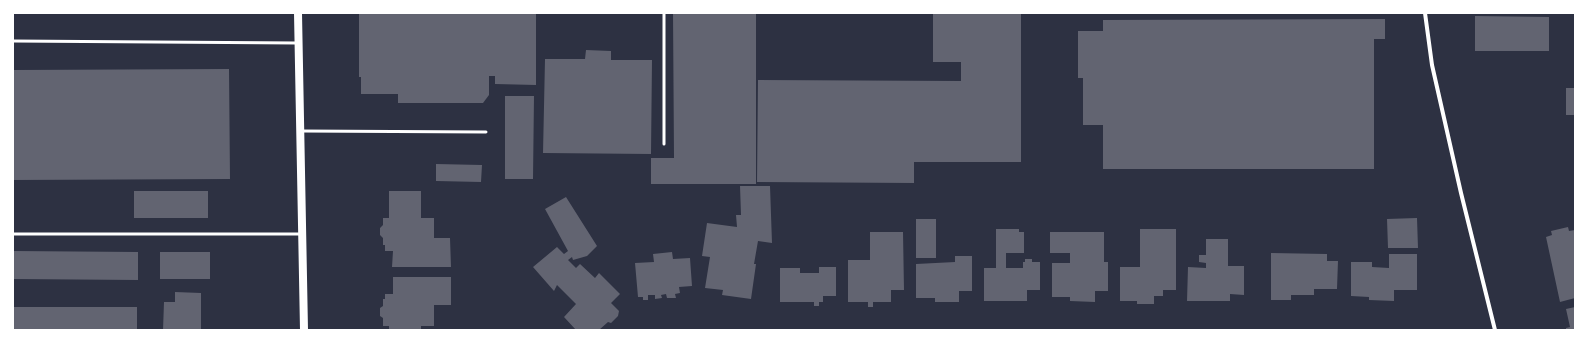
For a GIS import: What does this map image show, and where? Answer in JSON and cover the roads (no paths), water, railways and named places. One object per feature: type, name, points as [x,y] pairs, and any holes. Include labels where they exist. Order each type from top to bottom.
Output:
[{"type":"main road","points":[[298,13],[304,330]]},
{"type":"street","points":[[1425,13],[1432,65],[1461,193],[1495,330]]},
{"type":"lane","points":[[664,13],[664,144]]},
{"type":"lane","points":[[13,41],[299,43]]},
{"type":"lane","points":[[301,131],[486,132]]},
{"type":"lane","points":[[13,234],[303,234]]}]
